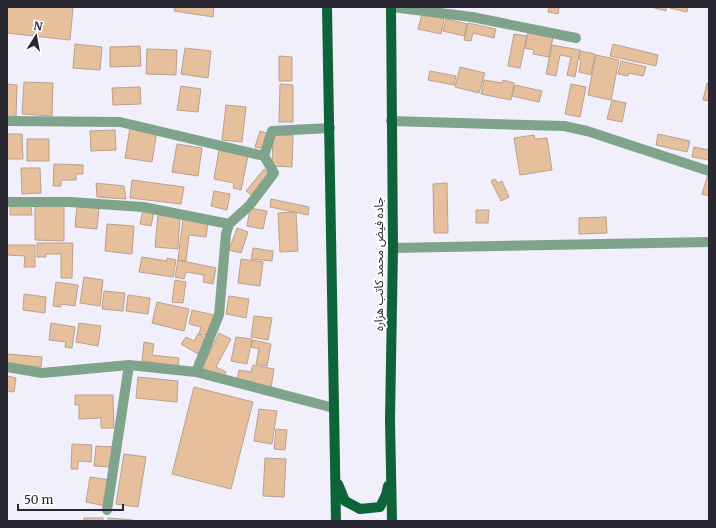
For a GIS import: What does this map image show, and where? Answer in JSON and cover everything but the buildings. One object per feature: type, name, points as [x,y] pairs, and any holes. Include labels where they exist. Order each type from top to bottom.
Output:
[{"type":"main road","points":[[327,7],[336,521]]},
{"type":"main road","name":"جاده فیض محمد کاتب هزاره","points":[[391,7],[393,248],[390,420],[392,521]]},
{"type":"main road","points":[[336,476],[345,501],[360,509],[380,507],[386,495],[391,472]]},
{"type":"street","points":[[391,7],[472,16],[576,38]]},
{"type":"street","points":[[7,121],[120,122],[264,156],[274,173],[249,206],[228,224],[218,315],[196,372]]},
{"type":"street","points":[[391,121],[564,126],[587,130],[709,171]]},
{"type":"street","points":[[264,156],[272,131],[330,128]]},
{"type":"street","points":[[7,202],[70,202],[143,207],[228,224]]},
{"type":"street","points":[[393,248],[709,242]]},
{"type":"street","points":[[7,368],[42,373],[129,365],[196,372],[334,408]]},
{"type":"street","points":[[107,510],[129,365]]}]
